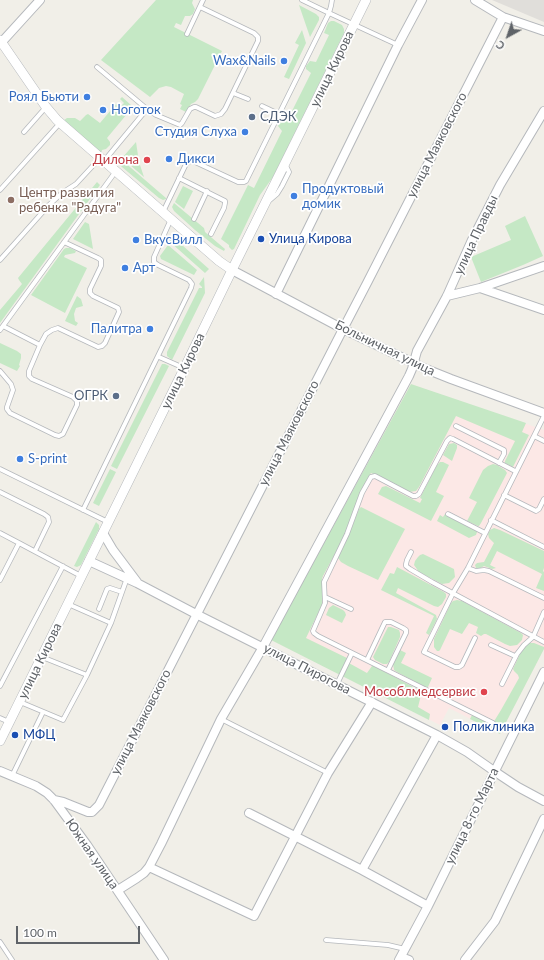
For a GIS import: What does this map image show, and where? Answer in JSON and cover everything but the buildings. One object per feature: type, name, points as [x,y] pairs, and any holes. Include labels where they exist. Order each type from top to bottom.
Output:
[{"type":"street","points":[[40,0],[1,42],[53,117],[219,261],[232,270]]},
{"type":"street","name":"улица Кирова","points":[[0,741],[366,0]]},
{"type":"street","points":[[276,294],[398,45],[422,0]]},
{"type":"street","points":[[475,0],[503,17],[544,31]]},
{"type":"street","name":"улица Маяковского","points":[[54,800],[88,812],[92,812],[103,798],[503,17]]},
{"type":"street","name":"улица Правды","points":[[149,867],[221,719],[263,647],[409,376],[415,354],[447,296],[472,240],[500,185],[544,110]]},
{"type":"street","points":[[447,296],[480,288],[544,266]]},
{"type":"street","name":"Больничная улица","points":[[232,270],[343,329],[413,363],[451,380],[544,414]]},
{"type":"street","points":[[480,288],[544,310]]},
{"type":"street","name":"улица Пирогова","points":[[103,533],[137,583]]},
{"type":"street","name":"улица Пирогова","points":[[89,561],[127,578],[437,735],[467,752],[518,787],[544,801]]},
{"type":"street","name":"улица 8-го Марта","points":[[403,959],[405,950],[494,771],[541,687],[544,672]]},
{"type":"street","points":[[118,890],[144,873],[149,867],[254,916],[328,773],[372,702]]},
{"type":"street","points":[[362,870],[437,735]]},
{"type":"street","name":"Южная улица","points":[[0,771],[36,786],[54,800],[74,826],[164,960]]},
{"type":"street","points":[[249,813],[362,870],[428,906]]},
{"type":"street","points":[[465,960],[495,921],[544,819]]},
{"type":"lane","points":[[187,34],[203,0]]},
{"type":"lane","points":[[302,0],[398,45]]},
{"type":"lane","points":[[163,212],[188,162],[190,161],[238,182],[244,182],[329,13],[332,0]]},
{"type":"lane","points":[[97,68],[147,109],[156,115],[180,125],[190,109],[194,107],[215,116],[221,114],[225,109],[258,41],[258,37],[254,33],[200,7]]},
{"type":"lane","points":[[233,93],[248,99]]},
{"type":"lane","points":[[262,106],[279,114]]},
{"type":"lane","points":[[24,132],[46,107]]},
{"type":"lane","points":[[0,260],[49,205],[58,196],[76,184],[102,159],[147,109]]},
{"type":"lane","points":[[0,190],[60,123]]},
{"type":"lane","points":[[40,345],[1,328],[116,171]]},
{"type":"lane","points":[[180,178],[223,199],[225,203],[224,208],[211,234]]},
{"type":"lane","points":[[194,219],[207,191]]},
{"type":"lane","points":[[83,510],[159,357],[192,286],[189,280],[154,262],[154,256],[171,219]]},
{"type":"lane","points":[[0,371],[11,384],[13,390],[7,407],[8,411],[55,435],[59,436],[64,432],[77,401],[73,397],[32,379],[29,376],[29,371],[40,345],[46,334],[58,328],[98,347],[102,346],[105,343],[119,312],[118,308],[90,294],[90,289],[102,263],[101,260],[64,242]]},
{"type":"lane","points":[[159,357],[184,369]]},
{"type":"lane","points":[[475,638],[462,665],[459,668],[424,652],[453,593],[468,568],[544,414]]},
{"type":"lane","points":[[456,426],[504,450],[499,463]]},
{"type":"lane","points":[[534,436],[544,441]]},
{"type":"lane","points":[[493,723],[318,636],[314,632],[314,629],[324,607],[324,582],[347,534],[362,493],[371,477],[374,476],[413,496],[416,496],[419,494],[450,438],[515,472]]},
{"type":"lane","points":[[0,469],[108,522]]},
{"type":"lane","points":[[0,492],[48,517],[48,524],[35,551]]},
{"type":"lane","points":[[504,495],[536,511],[539,509],[544,499]]},
{"type":"lane","points":[[448,514],[485,533]]},
{"type":"lane","points":[[491,520],[544,547]]},
{"type":"lane","points":[[0,533],[81,576]]},
{"type":"lane","points":[[0,580],[19,543]]},
{"type":"lane","points":[[411,552],[406,562],[407,567],[422,577],[544,642]]},
{"type":"lane","points":[[0,686],[63,566]]},
{"type":"lane","points":[[468,568],[476,571],[489,571],[544,598]]},
{"type":"lane","points":[[19,702],[62,720],[87,675],[111,623],[127,578]]},
{"type":"lane","points":[[99,609],[107,589],[110,588],[122,592]]},
{"type":"lane","points":[[325,597],[351,609]]},
{"type":"lane","points":[[68,604],[111,623]]},
{"type":"lane","points":[[502,684],[515,656],[521,647],[533,637],[544,612]]},
{"type":"lane","points":[[367,660],[385,622],[391,622],[406,630],[406,633],[388,670]]},
{"type":"lane","points":[[492,645],[515,656]]},
{"type":"lane","points":[[337,684],[352,652]]},
{"type":"lane","points":[[42,657],[87,675]]},
{"type":"lane","points":[[12,776],[42,712]]},
{"type":"lane","points":[[0,718],[9,722]]},
{"type":"lane","points":[[221,719],[328,773]]},
{"type":"lane","points":[[326,940],[388,945],[405,950]]},
{"type":"lane","points":[[0,942],[12,960]]},
{"type":"shaded area","points":[[492,0],[544,0],[544,22]]},
{"type":"shaded area","points":[[411,384],[544,430],[544,649],[500,734],[449,708],[440,725],[271,640]]},
{"type":"green space","points":[[156,0],[193,0],[192,3],[195,9],[193,14],[190,16],[185,16],[181,25],[176,23],[174,27],[222,51],[198,99],[191,104],[186,112],[180,109],[182,105],[180,104],[184,94],[166,86],[159,88],[150,97],[101,60]]},
{"type":"green space","points":[[299,5],[319,17],[319,20],[310,37]]},
{"type":"green space","points":[[331,21],[342,25],[344,33],[273,177],[260,195],[234,249],[232,250],[229,245],[221,239],[248,185],[254,188],[282,131],[278,126],[282,118],[288,119],[311,73],[306,69],[306,66],[310,61],[316,62],[329,35],[324,33],[328,23]]},
{"type":"green space","points":[[302,30],[306,43],[289,79],[284,77],[299,45],[295,43]]},
{"type":"green space","points":[[122,97],[131,105],[132,108],[107,138],[110,145],[106,149],[102,150],[100,158],[60,123],[67,118],[75,118],[80,121],[88,114],[100,123],[116,104],[120,107],[124,103],[120,99]]},
{"type":"green space","points":[[136,142],[139,162],[144,177],[122,158]]},
{"type":"green space","points":[[123,161],[166,199],[163,200],[159,198],[122,167],[119,164]]},
{"type":"green space","points":[[97,182],[100,185],[0,323],[0,310],[22,284],[18,278]]},
{"type":"green space","points":[[183,186],[193,191],[184,209],[175,202]]},
{"type":"green space","points":[[174,203],[204,228],[205,232],[225,249],[224,251],[215,246],[195,230],[174,211],[172,207]]},
{"type":"green space","points":[[525,216],[543,256],[481,282],[471,257],[511,240],[505,226]]},
{"type":"green space","points":[[85,222],[89,224],[93,249],[73,239]]},
{"type":"green space","points":[[173,237],[209,269],[205,273],[170,242],[170,239]]},
{"type":"green space","points":[[168,245],[197,270],[194,275],[161,259],[160,256]]},
{"type":"green space","points":[[66,248],[76,251],[75,253],[65,255],[64,257],[87,268],[65,313],[31,295]]},
{"type":"green space","points":[[204,277],[205,293],[172,360],[167,356],[167,352],[199,288],[202,288],[199,284]]},
{"type":"green space","points":[[77,296],[81,299],[83,306],[76,308],[74,314],[75,321],[78,323],[76,326],[65,321]]},
{"type":"green space","points":[[0,343],[21,354],[20,366],[17,371],[0,363]]},
{"type":"green space","points":[[162,364],[169,366],[117,469],[111,466]]},
{"type":"green space","points":[[411,384],[526,423],[522,432],[529,435],[513,467],[505,463],[505,461],[515,441],[456,416],[416,491],[409,492],[371,473],[360,492],[346,533],[323,576],[322,605],[306,638],[349,659],[347,662],[367,673],[372,666],[374,666],[419,690],[421,695],[418,707],[430,714],[429,720],[271,640]]},
{"type":"green space","points":[[454,443],[457,445],[457,448],[452,461],[443,455],[449,444]]},
{"type":"green space","points":[[440,462],[449,465],[436,492],[444,496],[431,521],[378,494],[382,487],[386,486],[420,503],[422,499],[420,498]]},
{"type":"green space","points":[[493,464],[505,470],[507,473],[478,526],[467,521],[477,502],[469,498],[483,470]]},
{"type":"green space","points":[[110,469],[116,472],[99,506],[93,503]]},
{"type":"green space","points":[[361,507],[405,529],[378,580],[348,566],[341,562],[338,558]]},
{"type":"green space","points":[[445,514],[477,531],[476,535],[469,538],[437,521],[440,515],[443,517]]},
{"type":"green space","points":[[96,522],[99,525],[99,529],[81,565],[77,567],[74,566]]},
{"type":"green space","points":[[494,528],[544,551],[544,591],[536,588],[542,574],[497,551],[490,565],[496,568],[492,569],[484,566],[479,569],[476,568],[475,565],[477,563],[484,562],[494,543],[489,538],[488,534],[490,530]]},
{"type":"green space","points":[[423,554],[454,569],[455,577],[449,583],[442,584],[419,572],[414,565],[418,557]]},
{"type":"green space","points":[[397,567],[446,594],[442,604],[438,607],[398,588],[396,593],[436,615],[437,619],[429,635],[426,633],[434,616],[381,590],[390,573],[394,574]]},
{"type":"green space","points":[[457,600],[462,601],[521,633],[523,635],[522,640],[517,645],[510,646],[486,634],[481,636],[476,633],[478,627],[469,623],[462,634],[450,629],[440,650],[437,651],[434,647],[434,639],[451,603]]},
{"type":"green space","points":[[333,605],[345,612],[346,615],[342,623],[326,615],[329,608]]},
{"type":"green space","points":[[388,627],[399,630],[400,637],[389,662],[387,664],[383,664],[375,660],[373,657]]},
{"type":"green space","points":[[529,643],[534,643],[544,647],[544,649],[500,734],[470,719],[473,713],[493,723],[519,678],[513,669],[520,654]]},
{"type":"green space","points":[[400,650],[406,653],[401,663],[432,678],[428,687],[425,687],[394,670],[393,664]]},
{"type":"place","name":"Wax&Nails","points":[[284,61]]},
{"type":"place","name":"Роял Бьюти","points":[[87,97]]},
{"type":"place","name":"Ноготок","points":[[103,110]]},
{"type":"place","name":"СДЭК","points":[[252,117]]},
{"type":"place","name":"Студия Слуха","points":[[245,132]]},
{"type":"place","name":"Дикси","points":[[169,159]]},
{"type":"place","name":"Дилона","points":[[147,160]]},
{"type":"place","name":"Продуктовый домик","points":[[294,196]]},
{"type":"place","name":"Центр развития ребенка \"Радуга\"","points":[[11,200]]},
{"type":"place","name":"Улица Кирова","points":[[261,239]]},
{"type":"place","name":"ВкусВилл","points":[[136,240]]},
{"type":"place","name":"Арт","points":[[125,268]]},
{"type":"place","name":"Палитра","points":[[150,329]]},
{"type":"place","name":"ОГРК","points":[[116,396]]},
{"type":"place","name":"S-print","points":[[20,459]]},
{"type":"place","name":"Мособлмедсервис","points":[[484,692]]},
{"type":"place","name":"Поликлиника","points":[[445,727]]},
{"type":"place","name":"МФЦ","points":[[15,735]]}]
